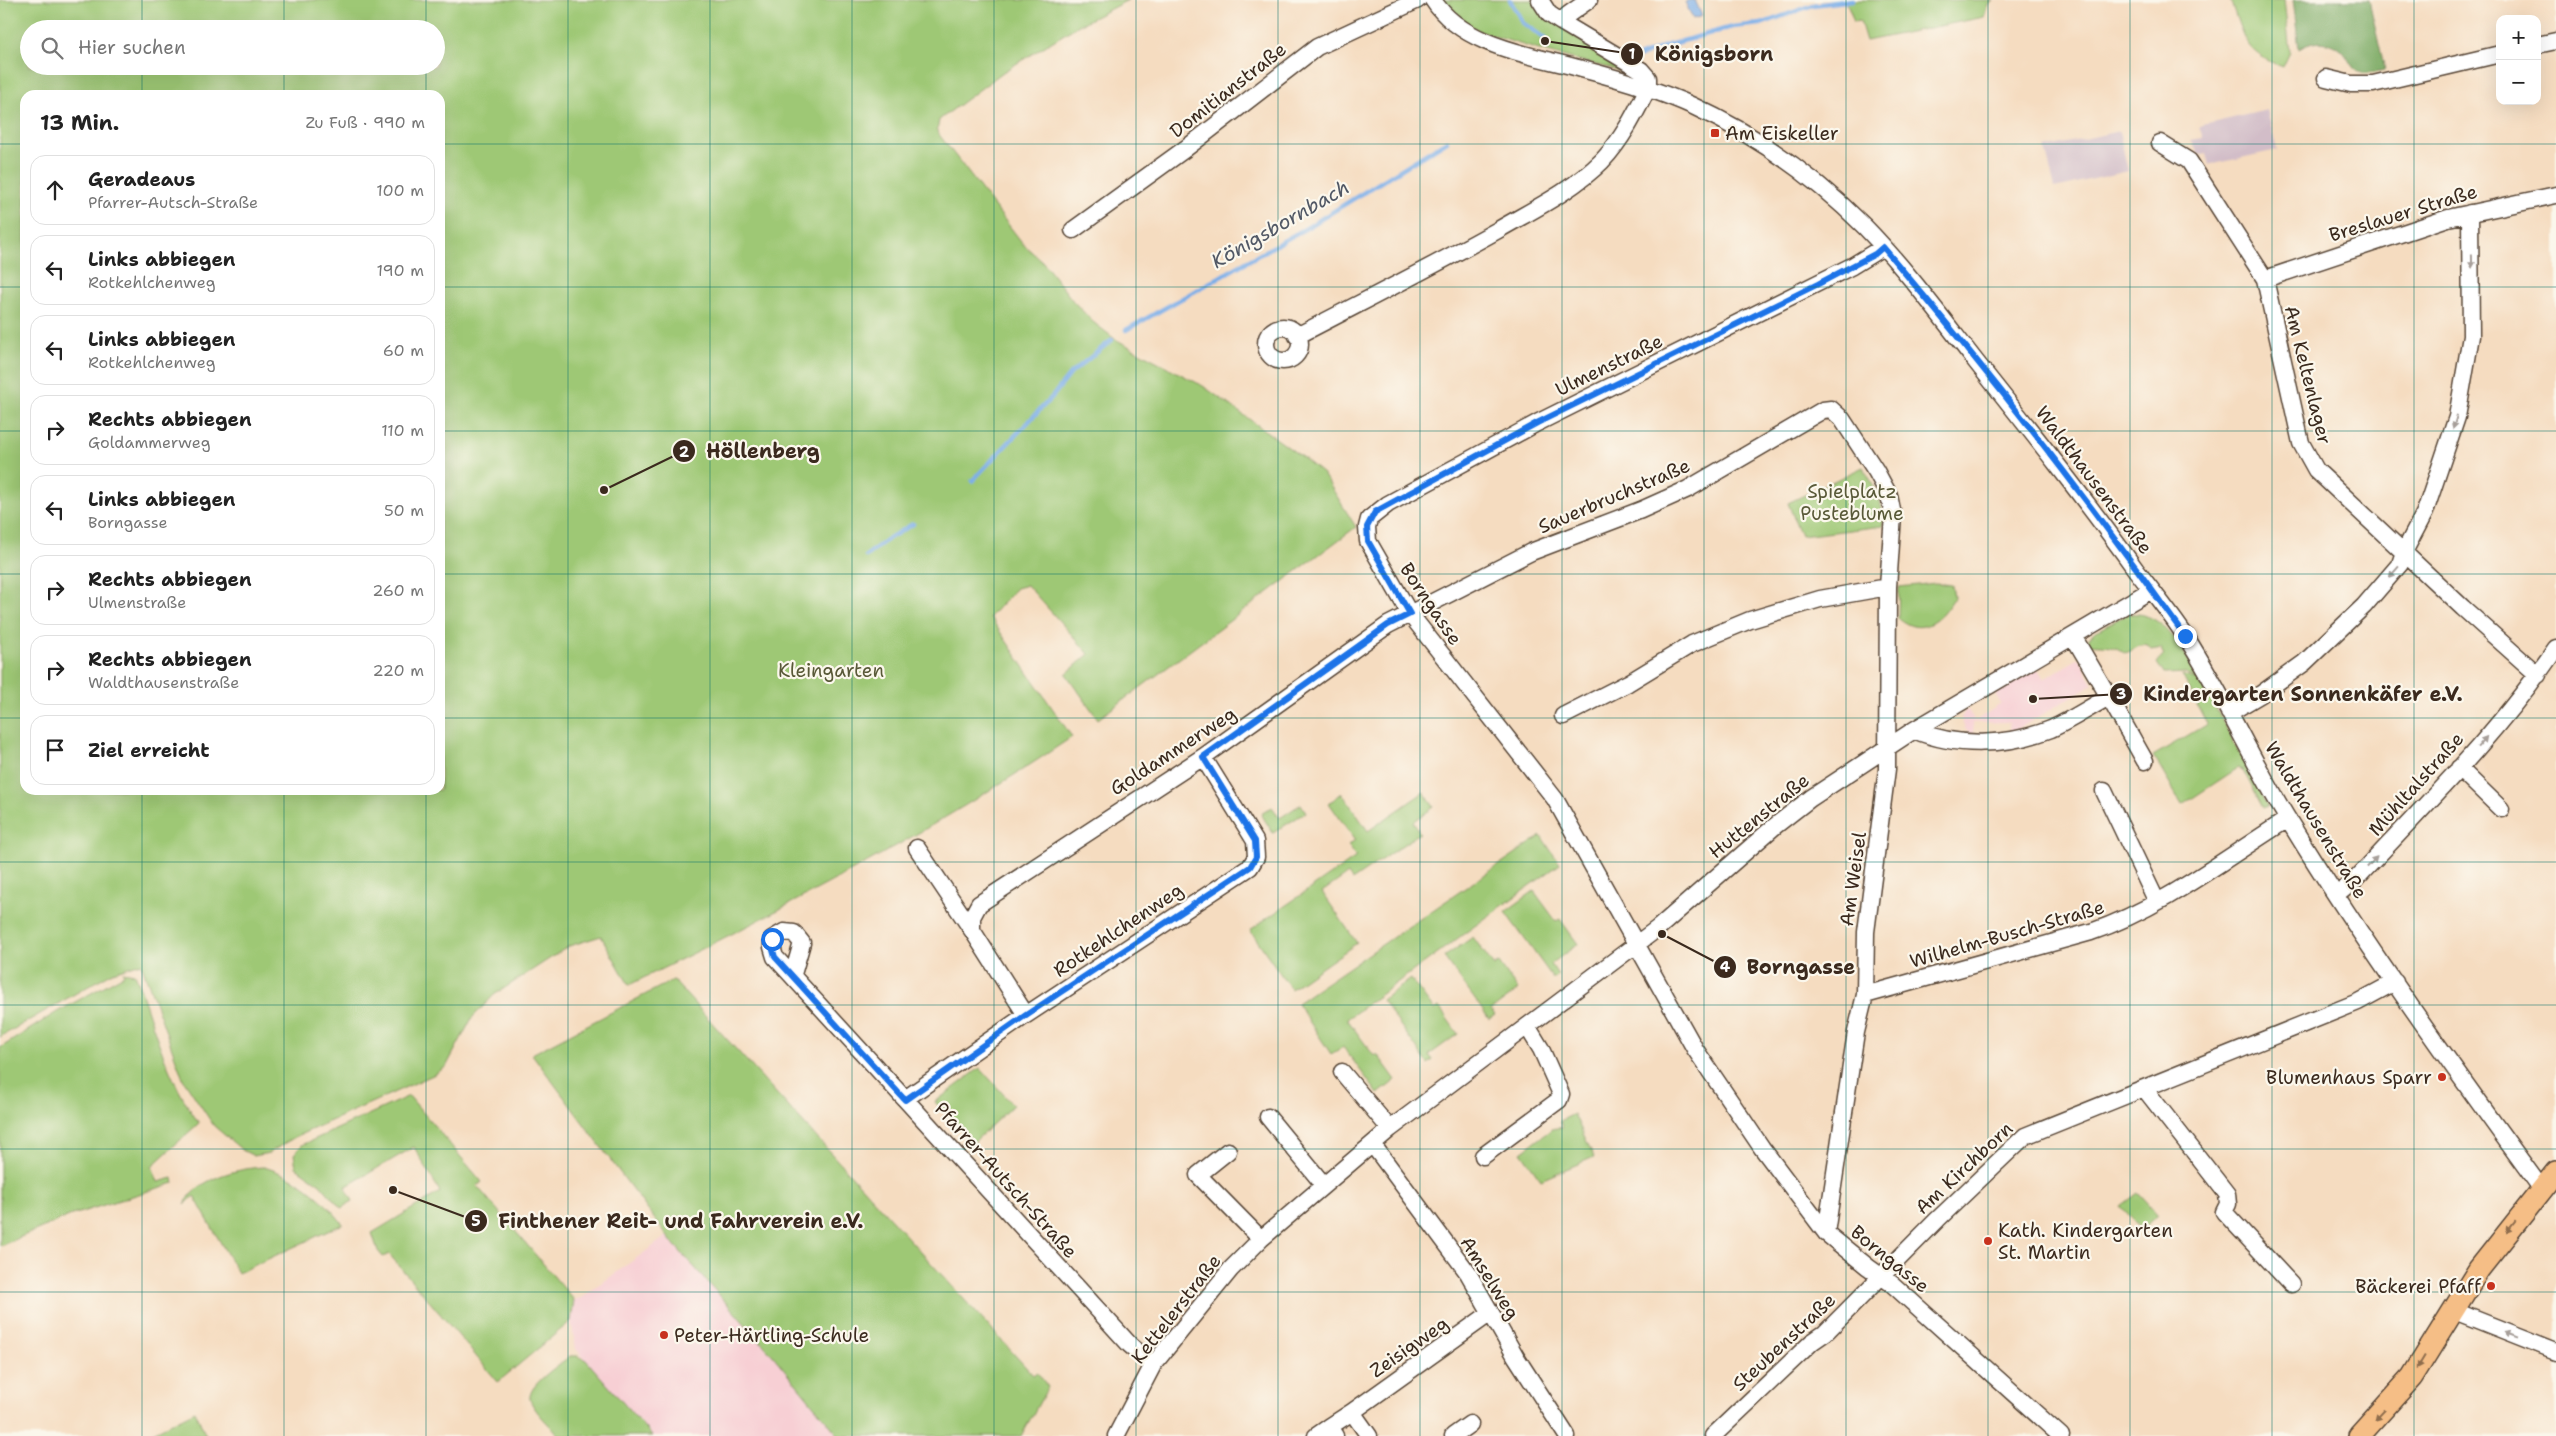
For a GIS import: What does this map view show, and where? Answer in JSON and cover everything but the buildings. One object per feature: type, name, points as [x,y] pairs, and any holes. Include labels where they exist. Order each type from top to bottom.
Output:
[{"type":"main road","points":[[2359,1436],[2412,1377],[2479,1269],[2541,1188],[2556,1172]]},
{"type":"street","name":"Domitianstraße","points":[[1073,230],[1194,142],[1317,47],[1418,0]]},
{"type":"street","name":"Waldthausenstraße","points":[[1432,0],[1438,8],[1462,29],[1488,42],[1648,88],[1692,106],[1780,157],[1844,207],[1883,247],[2014,407],[2185,636],[2288,818],[2336,895],[2395,982],[2541,1188]]},
{"type":"street","points":[[1297,336],[1470,245],[1564,192],[1588,173],[1612,149],[1631,122],[1648,88],[1648,78],[1641,70],[1549,14],[1540,0]]},
{"type":"street","points":[[1561,22],[1589,0]]},
{"type":"street","points":[[2541,44],[2556,41]]},
{"type":"street","points":[[2326,78],[2351,84],[2373,84],[2496,55]]},
{"type":"street","name":"Am Keltenlager","points":[[2160,143],[2189,161],[2265,279],[2305,453],[2316,470],[2538,675]]},
{"type":"street","name":"Breslauer Straße","points":[[2265,279],[2371,242],[2470,213],[2556,195]]},
{"type":"street","points":[[2229,713],[2283,679],[2332,638],[2400,564],[2404,552],[2425,512],[2457,417],[2471,336],[2470,213]]},
{"type":"street","name":"Ulmenstraße","points":[[1367,534],[1369,519],[1388,504],[1537,423],[1852,266],[1883,247]]},
{"type":"street","name":"Am Weisel","points":[[1826,1233],[1856,1032],[1865,995],[1866,932],[1887,769],[1888,587],[1893,515],[1891,503],[1876,472],[1838,413],[1830,409]]},
{"type":"street","name":"Sauerbruchstraße","points":[[1410,614],[1531,552],[1641,510],[1688,489],[1823,410],[1830,409]]},
{"type":"street","name":"Borngasse","points":[[1367,534],[1371,546],[1410,614],[1555,799],[1695,1049],[1728,1099],[1826,1233],[1881,1276],[1981,1361],[2042,1420],[2062,1436]]},
{"type":"street","points":[[1563,716],[1628,683],[1692,644],[1750,620],[1820,599],[1888,587]]},
{"type":"street","name":"Huttenstraße","points":[[1637,944],[1775,826],[1811,798],[1914,730],[2151,590]]},
{"type":"street","name":"Goldammerweg","points":[[972,930],[972,917],[979,904],[1203,757],[1388,625],[1410,614]]},
{"type":"street","points":[[2073,636],[2146,761]]},
{"type":"street","name":"Mühltalstraße","points":[[2336,895],[2356,879],[2459,768],[2538,675],[2556,648]]},
{"type":"street","points":[[1914,730],[1940,738],[1970,742],[2014,740],[2052,728],[2109,697]]},
{"type":"street","name":"Rotkehlchenweg","points":[[905,1100],[1026,1015],[1243,872],[1254,862],[1257,852],[1255,841],[1203,757]]},
{"type":"street","points":[[2459,768],[2502,809]]},
{"type":"street","points":[[2104,791],[2157,902]]},
{"type":"street","name":"Wilhelm-Busch-Straße","points":[[1865,995],[2091,932],[2125,919],[2157,902],[2288,818]]},
{"type":"street","points":[[917,848],[1026,1015]]},
{"type":"street","name":"Kettelerstraße","points":[[1116,1436],[1153,1365],[1203,1302],[1261,1239],[1323,1184],[1373,1145],[1390,1129],[1637,944]]},
{"type":"street","name":"Pfarrer-Autsch-Straße","points":[[793,974],[905,1100],[1130,1345],[1153,1365]]},
{"type":"street","name":"Am Kirchborn","points":[[1881,1276],[2020,1139],[2034,1131],[2358,1002],[2395,982]]},
{"type":"street","points":[[1483,1156],[1558,1100],[1561,1094],[1541,1049],[1527,1026]]},
{"type":"street","points":[[1342,1072],[1390,1129]]},
{"type":"street","points":[[2144,1088],[2227,1194],[2228,1204],[2224,1212],[2292,1284]]},
{"type":"street","points":[[1268,1117],[1323,1184]]},
{"type":"street","name":"Amselweg","points":[[1373,1145],[1468,1273],[1489,1314],[1567,1436]]},
{"type":"street","points":[[1228,1151],[1198,1175],[1261,1239]]},
{"type":"street","name":"Steubenstraße","points":[[1714,1436],[1812,1342],[1825,1333],[1881,1276]]},
{"type":"street","points":[[2452,1310],[2556,1351]]},
{"type":"street","name":"Zeisigweg","points":[[1327,1433],[1352,1412],[1489,1314]]},
{"type":"street","points":[[1352,1412],[1369,1436]]},
{"type":"street","points":[[1453,1436],[1470,1424]]},
{"type":"shaded area","points":[[2267,110],[2277,150],[2209,165],[2206,153],[2199,155],[2191,140],[2203,138],[2199,126]]},
{"type":"shaded area","points":[[2119,131],[2128,171],[2055,188],[2045,148]]},
{"type":"shaded area","points":[[2079,658],[2093,684],[2010,734],[2009,722],[1973,723],[1974,736],[1965,729],[1961,718],[1965,711],[1968,710],[1975,721],[2001,704],[1995,694],[2037,668],[2044,679]]},
{"type":"shaded area","name":"Peter-Härtling-Schule","points":[[667,1236],[770,1352],[839,1436],[652,1436],[576,1349],[571,1321],[574,1300],[581,1298]]},
{"type":"green space","name":"Kleingarten","points":[[0,0],[1128,0],[1079,25],[1003,72],[939,120],[937,132],[1024,245],[1043,262],[1073,301],[1093,322],[1115,339],[1203,386],[1306,460],[1323,474],[1356,527],[1098,719],[1066,674],[1089,654],[1027,585],[1016,588],[990,617],[1072,737],[965,805],[855,869],[629,985],[601,936],[569,946],[494,995],[472,1018],[446,1067],[433,1075],[295,1137],[269,1153],[254,1156],[242,1150],[214,1126],[183,1079],[141,963],[113,972],[0,1037]]},
{"type":"green space","points":[[1441,0],[1533,0],[1635,75],[1539,50],[1481,32],[1465,22]]},
{"type":"green space","points":[[1846,0],[1993,0],[1988,4],[1984,17],[1866,41],[1860,21],[1854,22]]},
{"type":"green space","points":[[2230,0],[2284,0],[2290,52],[2283,67],[2259,55],[2252,49],[2242,33]]},
{"type":"green space","points":[[2293,0],[2369,0],[2385,70],[2368,73],[2359,72],[2353,68],[2339,48],[2328,43],[2310,44],[2299,49]]},
{"type":"green space","name":"Spielplatz Pusteblume","points":[[1863,467],[1875,488],[1880,502],[1883,526],[1801,536],[1788,503]]},
{"type":"green space","points":[[1936,583],[1952,585],[1954,598],[1937,619],[1930,624],[1915,626],[1907,624],[1898,618],[1899,587]]},
{"type":"green space","points":[[2127,614],[2148,616],[2164,626],[2194,670],[2198,680],[2186,673],[2164,674],[2157,663],[2164,655],[2160,648],[2151,650],[2148,646],[2144,645],[2124,653],[2111,646],[2088,644],[2087,641],[2093,633]]},
{"type":"green space","points":[[2182,675],[2201,681],[2268,806],[2263,808],[2243,770],[2238,768],[2182,805],[2153,756],[2207,724]]},
{"type":"green space","points":[[1424,792],[1434,807],[1413,822],[1420,833],[1352,880],[1348,874],[1322,892],[1357,943],[1291,989],[1250,930],[1356,857],[1348,845],[1355,840],[1329,803],[1342,793],[1368,831]]},
{"type":"green space","points":[[1301,804],[1306,812],[1273,833],[1261,814],[1272,807],[1280,818]]},
{"type":"green space","points":[[1541,836],[1560,864],[1347,1019],[1374,1056],[1377,1054],[1396,1080],[1378,1094],[1343,1047],[1331,1054],[1297,1003]]},
{"type":"green space","points":[[1534,891],[1556,921],[1560,919],[1578,944],[1551,964],[1558,975],[1553,978],[1505,912]]},
{"type":"green space","points":[[1473,937],[1494,966],[1499,963],[1518,990],[1491,1010],[1495,1015],[1489,1019],[1444,957]]},
{"type":"green space","points":[[123,972],[135,974],[170,1072],[188,1107],[199,1123],[152,1166],[158,1182],[173,1178],[174,1183],[69,1216],[0,1246],[0,1048],[57,1012],[124,975]]},
{"type":"green space","points":[[1411,979],[1434,1010],[1439,1007],[1458,1034],[1429,1055],[1433,1060],[1428,1064],[1382,1000]]},
{"type":"green space","points":[[673,980],[1033,1375],[1037,1372],[1048,1387],[1021,1436],[839,1436],[770,1352],[670,1240],[532,1054]]},
{"type":"green space","points":[[980,1068],[1013,1105],[973,1143],[935,1102]]},
{"type":"green space","points":[[409,1096],[482,1182],[477,1186],[574,1300],[571,1321],[498,1382],[389,1254],[383,1257],[378,1251],[372,1233],[440,1192],[414,1147],[345,1187],[353,1201],[341,1208],[320,1184],[296,1167],[294,1154],[302,1145]]},
{"type":"green space","points":[[1574,1114],[1594,1157],[1541,1180],[1521,1152],[1552,1129],[1563,1127],[1560,1121]]},
{"type":"green space","points":[[264,1167],[288,1176],[308,1189],[343,1224],[238,1273],[194,1196],[185,1204],[190,1195],[198,1188],[219,1176]]},
{"type":"green space","points":[[2138,1193],[2158,1215],[2141,1229],[2121,1206]]},
{"type":"green space","points":[[570,1356],[578,1356],[586,1360],[652,1436],[559,1436],[537,1411],[531,1402],[530,1396],[532,1390],[543,1377]]},
{"type":"green space","points":[[195,1411],[206,1436],[145,1436]]},
{"type":"water","points":[[1695,0],[1702,16],[1693,19],[1685,2]]},
{"type":"waterway","name":"Königsbornbach","points":[[1510,0],[1523,23],[1544,38]]},
{"type":"waterway","name":"Königsbornbach","points":[[1638,57],[1665,46],[1732,27],[1761,24],[1813,5],[1853,0]]},
{"type":"waterway","name":"Königsbornbach","points":[[1126,330],[1308,227],[1447,141]]},
{"type":"waterway","name":"Königsbornbach","points":[[972,481],[1052,397],[1071,373],[1112,340]]},
{"type":"waterway","name":"Königsbornbach","points":[[866,556],[886,540],[913,524]]},
{"type":"place","name":"Königsborn","points":[[1545,41]]},
{"type":"place","name":"Am Eiskeller","points":[[1715,133]]},
{"type":"place","name":"Höllenberg","points":[[604,490]]},
{"type":"place","name":"Kindergarten Sonnenkäfer e.V.","points":[[2033,699]]},
{"type":"place","name":"Borngasse","points":[[1662,934]]},
{"type":"place","name":"Blumenhaus Sparr","points":[[2442,1077]]},
{"type":"place","name":"Finthener Reit- und Fahrverein e.V.","points":[[393,1190]]},
{"type":"place","name":"Kath. Kindergarten St. Martin","points":[[1988,1241]]},
{"type":"place","name":"Bäckerei Pfaff","points":[[2491,1286]]},
{"type":"place","name":"Peter-Härtling-Schule","points":[[664,1335]]},
{"type":"route","points":[[772,939],[775,957],[793,974],[905,1100],[1026,1015],[1250,867],[1254,862],[1257,852],[1255,841],[1216,774],[1203,757],[1388,625],[1410,614],[1368,541],[1367,527],[1369,519],[1375,512],[1537,423],[1818,284],[1875,254],[1883,247],[1941,315],[2048,451],[2185,636]]}]
